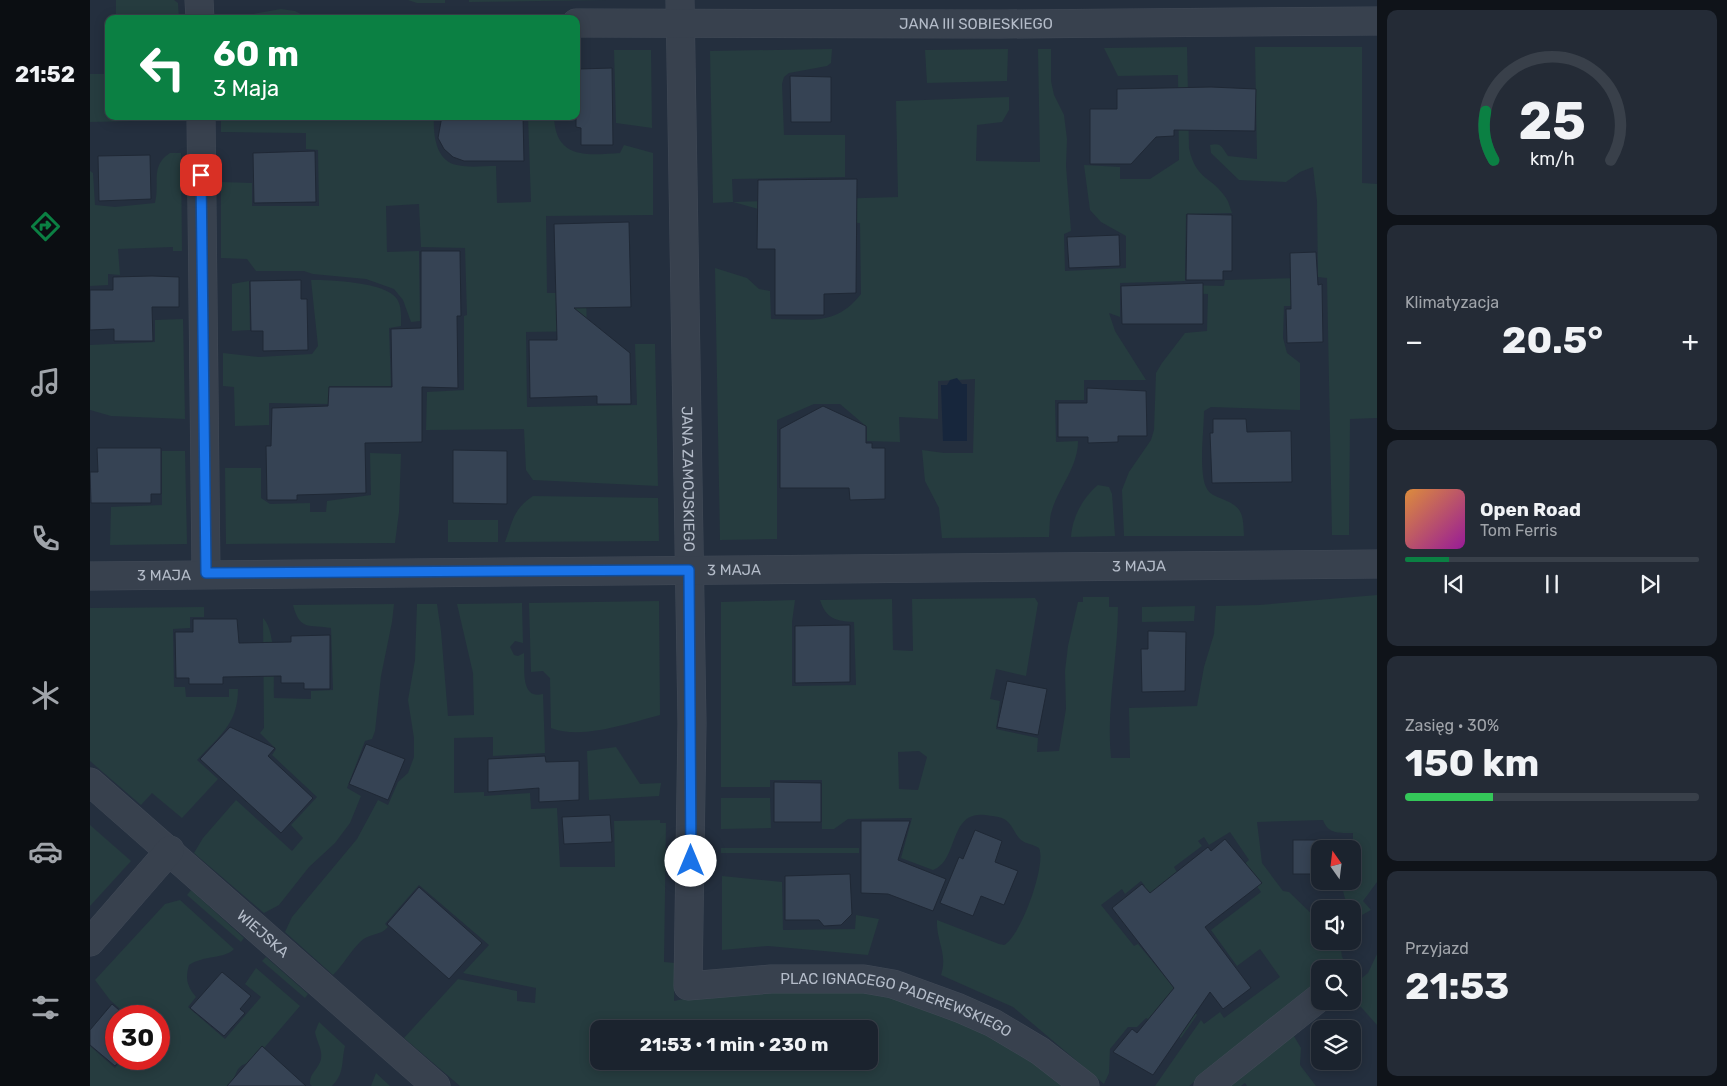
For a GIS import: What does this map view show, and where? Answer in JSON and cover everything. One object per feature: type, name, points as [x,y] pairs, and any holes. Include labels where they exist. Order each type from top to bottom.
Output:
[{"type":"street","points":[[199,0],[200,15]]},
{"type":"street","name":"JANA III SOBIESKIEGO","points":[[580,23],[680,11],[972,24],[1377,21]]},
{"type":"street","name":"JANA ZAMOJSKIEGO","points":[[680,11],[692,723],[688,986]]},
{"type":"street","points":[[201,120],[206,573]]},
{"type":"street","name":"3 MAJA","points":[[90,576],[206,573],[1377,564]]},
{"type":"street","name":"WIEJSKA","points":[[90,782],[170,850],[436,1086]]},
{"type":"street","points":[[90,942],[170,850]]},
{"type":"street","name":"PLAC IGNACEGO PADEREWSKIEGO","points":[[688,986],[771,978],[864,979],[893,984],[994,1023],[1040,1051],[1085,1086]]},
{"type":"street","points":[[1208,1086],[1311,1004]]},
{"type":"green space","points":[[116,0],[174,0],[178,3],[179,15],[116,15]]},
{"type":"green space","points":[[408,0],[445,0],[445,3],[417,3]]},
{"type":"green space","points":[[469,0],[607,0],[469,2]]},
{"type":"green space","points":[[281,9],[295,11],[302,15],[247,15]]},
{"type":"green space","points":[[1187,47],[1189,148],[1196,167],[1200,173],[1221,191],[1232,213],[1186,214],[1185,281],[1120,283],[1120,317],[1109,313],[1115,331],[1146,380],[1084,380],[1084,400],[1055,400],[1056,442],[1078,441],[1072,468],[1051,513],[1049,537],[942,538],[939,508],[925,481],[922,450],[944,453],[973,453],[975,379],[938,381],[938,419],[899,417],[900,442],[867,441],[867,427],[840,404],[814,404],[777,420],[777,539],[720,540],[715,268],[747,278],[759,289],[770,291],[771,319],[821,319],[841,312],[861,294],[860,223],[793,222],[762,210],[733,202],[898,197],[896,101],[1009,97],[1009,110],[1002,122],[977,125],[976,161],[1040,162],[1038,49],[1051,49],[1051,81],[1054,95],[1064,115],[1067,139],[1066,166],[1071,231],[1064,234],[1065,271],[1126,268],[1126,236],[1101,222],[1090,210],[1084,165],[1120,167],[1120,179],[1150,179],[1179,160],[1178,75],[1118,76],[1104,48]]},
{"type":"green space","points":[[1255,47],[1362,47],[1362,183],[1377,184],[1377,418],[1350,419],[1349,535],[1332,535],[1327,278],[1318,277],[1317,201],[1313,167],[1300,172],[1286,182],[1239,180],[1211,153],[1210,145],[1217,144],[1221,146],[1228,156],[1257,159]]},
{"type":"green space","points":[[832,49],[831,63],[827,66],[789,73],[784,77],[782,84],[784,135],[845,135],[845,177],[732,179],[733,202],[713,203],[710,51]]},
{"type":"green space","points":[[1008,49],[1007,81],[927,83],[925,50]]},
{"type":"green space","points":[[614,50],[651,50],[652,128],[616,123]]},
{"type":"green space","points":[[90,74],[105,74],[105,120],[180,120],[90,122]]},
{"type":"green space","points":[[221,120],[434,120],[435,138],[444,158],[462,166],[496,166],[497,203],[531,202],[528,120],[555,120],[560,141],[567,148],[575,152],[585,154],[620,153],[624,145],[653,153],[653,215],[546,216],[547,293],[586,293],[587,331],[526,332],[527,407],[637,405],[635,344],[655,344],[658,486],[533,480],[526,470],[524,429],[426,430],[427,392],[464,390],[464,316],[467,315],[465,248],[421,247],[419,204],[386,206],[387,252],[419,251],[420,321],[411,322],[403,300],[394,289],[366,279],[313,274],[304,271],[256,271],[247,259],[221,258],[221,182],[252,183],[252,206],[319,206],[318,150],[306,149],[306,133],[221,132]]},
{"type":"green space","points":[[170,153],[181,153],[182,251],[173,251],[173,247],[118,249],[120,275],[108,274],[108,285],[90,286],[90,171],[93,173],[95,205],[115,207],[155,203],[158,169],[160,163]]},
{"type":"green space","points":[[1300,278],[1300,306],[1284,306],[1283,338],[1287,353],[1300,363],[1300,410],[1211,407],[1204,411],[1202,463],[1204,482],[1211,494],[1233,504],[1240,512],[1244,536],[1124,536],[1122,490],[1129,472],[1151,440],[1154,430],[1156,373],[1185,333],[1207,331],[1208,294],[1185,293],[1185,285],[1224,286],[1225,280]]},
{"type":"green space","points":[[311,280],[357,283],[382,289],[391,293],[397,299],[399,302],[401,326],[389,328],[391,386],[329,386],[328,404],[269,403],[269,425],[235,426],[234,387],[223,386],[223,353],[259,357],[312,354],[318,346]]},
{"type":"green space","points":[[249,281],[250,330],[232,331],[232,284]]},
{"type":"green space","points":[[183,319],[185,419],[111,416],[90,410],[90,345],[155,342],[155,320]]},
{"type":"green space","points":[[162,451],[185,451],[187,544],[110,545],[111,507],[162,505]]},
{"type":"green space","points":[[370,453],[401,454],[399,512],[395,543],[226,544],[225,468],[261,468],[261,498],[270,504],[310,503],[310,512],[326,512],[327,501],[371,495]]},
{"type":"green space","points":[[1098,485],[1109,487],[1112,494],[1115,536],[1071,537],[1079,508]]},
{"type":"green space","points":[[533,496],[658,498],[659,541],[505,542],[517,511]]},
{"type":"green space","points":[[448,520],[498,520],[498,542],[448,542]]},
{"type":"green space","points":[[1377,595],[1377,882],[1363,901],[1371,910],[1361,915],[1361,900],[1346,900],[1343,890],[1361,890],[1361,840],[1353,840],[1353,833],[1339,833],[1331,830],[1325,825],[1323,820],[1257,822],[1262,863],[1283,891],[1289,892],[1311,913],[1311,950],[1341,950],[1344,960],[1311,960],[1311,989],[1189,1086],[1155,1086],[1201,1020],[1204,1024],[1220,1012],[1224,1018],[1280,977],[1260,949],[1237,966],[1211,930],[1261,892],[1242,866],[1249,860],[1230,832],[1209,845],[1204,837],[1198,841],[1202,846],[1174,867],[1178,874],[1148,899],[1141,890],[1145,886],[1141,881],[1125,894],[1122,889],[1101,905],[1134,946],[1138,944],[1197,1015],[1181,1038],[1146,1018],[1137,1027],[1128,1027],[1110,1049],[1109,1073],[1104,1084],[1013,1007],[941,975],[943,954],[938,935],[937,920],[1004,945],[1017,929],[1024,915],[1036,884],[1039,869],[1039,848],[1021,840],[1007,821],[999,817],[985,815],[973,816],[965,821],[959,828],[947,857],[941,865],[933,870],[901,858],[912,818],[848,819],[834,829],[822,829],[822,780],[770,780],[770,787],[721,787],[721,602],[795,600],[792,622],[792,686],[856,685],[854,622],[832,618],[825,611],[820,600],[892,599],[893,650],[913,651],[912,599],[1035,598],[1038,603],[1026,676],[996,669],[990,699],[1000,701],[996,729],[1038,738],[1037,752],[1059,751],[1066,709],[1065,671],[1068,646],[1078,602],[1083,602],[1083,597],[1109,597],[1109,607],[1118,607],[1110,720],[1111,758],[1130,758],[1129,708],[1197,706],[1204,667],[1214,634],[1216,606],[1259,605]],"holes":[[[919,751],[927,757],[918,790],[899,789],[898,752]]]},
{"type":"green space","points":[[659,601],[660,715],[620,726],[591,731],[563,731],[551,728],[550,678],[543,671],[531,672],[529,603]]},
{"type":"green space","points":[[522,603],[523,643],[515,641],[510,647],[514,655],[518,656],[524,653],[524,675],[527,688],[536,695],[543,694],[545,753],[493,756],[493,737],[454,738],[454,793],[484,792],[484,796],[530,793],[531,809],[557,808],[560,867],[615,867],[614,821],[660,820],[660,823],[666,823],[664,962],[675,963],[674,1001],[713,993],[879,992],[934,1011],[1007,1044],[1066,1086],[460,1086],[404,1038],[458,979],[517,991],[517,1001],[535,1003],[536,988],[463,973],[489,945],[419,885],[385,924],[388,927],[382,932],[363,939],[333,975],[285,932],[292,917],[357,839],[378,800],[388,805],[398,782],[408,773],[414,757],[414,738],[408,700],[415,660],[417,604],[437,604],[448,716],[474,715],[473,673],[457,604]]},
{"type":"green space","points":[[394,604],[381,676],[375,731],[372,739],[365,741],[347,788],[361,796],[350,823],[335,843],[309,867],[279,905],[264,913],[194,853],[203,838],[236,800],[292,851],[303,838],[291,825],[317,797],[272,755],[276,749],[260,733],[264,728],[263,618],[272,644],[274,698],[311,699],[311,691],[333,690],[331,628],[303,623],[296,614],[293,605]]},
{"type":"green space","points":[[1195,606],[1194,621],[1142,622],[1142,607]]},
{"type":"green space","points":[[204,607],[204,617],[190,617],[190,628],[173,629],[174,687],[185,687],[186,697],[229,697],[229,689],[238,689],[237,701],[235,711],[226,729],[197,760],[218,779],[182,818],[152,793],[141,805],[90,761],[90,608]]},
{"type":"green space","points":[[616,747],[640,784],[661,783],[659,796],[589,800],[587,751]]},
{"type":"green space","points":[[721,798],[770,798],[771,828],[721,829]]},
{"type":"green space","points":[[90,825],[131,861],[90,906]]},
{"type":"green space","points":[[721,848],[859,848],[859,853],[721,853]]},
{"type":"green space","points":[[722,876],[782,882],[783,930],[855,929],[856,915],[879,919],[868,955],[768,946],[722,950]]},
{"type":"green space","points":[[191,890],[244,938],[241,942],[187,895]]},
{"type":"green space","points":[[180,900],[234,949],[225,954],[189,965],[187,974],[188,982],[196,997],[188,1007],[225,1039],[261,997],[245,984],[256,968],[300,1006],[252,1062],[246,1063],[239,1068],[230,1086],[90,1086],[90,1046],[105,1059],[105,1070],[170,1070],[170,1005],[116,1005],[95,980],[165,904]]},
{"type":"green space","points":[[1377,954],[1377,1025],[1361,1007],[1361,979],[1368,973]]},
{"type":"green space","points":[[266,957],[308,994],[305,998],[262,961]]},
{"type":"green space","points":[[319,1022],[345,1046],[341,1072],[332,1086],[312,1086],[310,1084],[311,1077],[321,1059],[321,1052],[315,1032]]},
{"type":"green space","points":[[1292,1033],[1301,1048],[1300,1065],[1316,1086],[1247,1086],[1245,1083],[1241,1086],[1226,1086]]},
{"type":"green space","points":[[376,1073],[390,1086],[371,1086]]},
{"type":"water","points":[[957,378],[962,384],[967,384],[967,441],[943,441],[941,385],[947,385],[950,380]]},
{"type":"building","points":[[612,68],[613,145],[581,145],[581,128],[576,127],[576,120],[580,120],[580,69]]},
{"type":"building","points":[[790,76],[831,77],[831,122],[791,122]]},
{"type":"building","points":[[1211,87],[1256,89],[1255,131],[1174,130],[1174,136],[1156,137],[1131,164],[1090,164],[1090,109],[1117,109],[1117,89]]},
{"type":"building","points":[[441,120],[523,120],[524,161],[464,161],[453,157],[444,149],[438,138]]},
{"type":"building","points":[[315,151],[316,202],[254,203],[253,153]]},
{"type":"building","points":[[150,155],[151,199],[99,201],[98,156]]},
{"type":"building","points":[[857,179],[856,293],[824,294],[824,315],[775,315],[775,249],[757,249],[758,180]]},
{"type":"building","points":[[1187,214],[1232,215],[1232,271],[1223,271],[1223,280],[1186,280]]},
{"type":"building","points":[[629,222],[631,307],[574,308],[630,353],[631,404],[597,404],[597,396],[530,398],[529,340],[557,340],[554,224]]},
{"type":"building","points":[[1119,235],[1120,266],[1069,268],[1067,237]]},
{"type":"building","points":[[421,251],[460,251],[461,316],[457,316],[458,388],[422,387],[422,442],[365,443],[366,493],[297,495],[297,500],[267,500],[266,446],[271,446],[272,408],[328,406],[329,387],[392,387],[391,329],[421,328]]},
{"type":"building","points":[[1316,252],[1318,285],[1322,284],[1323,342],[1287,343],[1286,309],[1291,309],[1290,253]]},
{"type":"building","points":[[113,277],[179,277],[179,307],[152,307],[153,341],[114,341],[114,329],[90,330],[90,290],[113,290]]},
{"type":"building","points":[[301,280],[301,299],[307,299],[308,350],[263,351],[263,331],[251,331],[250,281]]},
{"type":"building","points":[[1203,283],[1203,324],[1122,324],[1121,286]]},
{"type":"building","points":[[1087,388],[1146,391],[1147,436],[1118,436],[1118,442],[1088,443],[1088,437],[1058,437],[1058,403],[1087,403]]},
{"type":"building","points":[[823,406],[866,426],[866,443],[872,443],[872,448],[885,448],[885,499],[850,500],[849,488],[780,488],[780,429]]},
{"type":"building","points":[[1213,419],[1246,419],[1247,432],[1291,431],[1292,482],[1212,483],[1210,433],[1213,433]]},
{"type":"building","points":[[97,448],[161,448],[161,494],[151,494],[151,503],[91,503],[90,472],[98,472]]},
{"type":"building","points":[[453,450],[507,451],[507,504],[453,503]]},
{"type":"building","points":[[193,619],[237,619],[239,643],[291,642],[291,636],[330,635],[330,689],[304,689],[304,683],[281,683],[281,676],[223,677],[223,684],[189,684],[189,678],[176,678],[175,632],[193,632]]},
{"type":"building","points":[[850,625],[850,682],[795,683],[795,626]]},
{"type":"building","points":[[1148,631],[1186,632],[1185,691],[1142,692],[1141,649],[1148,649]]},
{"type":"building","points":[[1007,681],[1047,689],[1038,735],[997,727]]},
{"type":"building","points":[[230,727],[275,748],[268,756],[313,798],[281,833],[200,759]]},
{"type":"building","points":[[366,744],[405,759],[388,800],[349,784]]},
{"type":"building","points":[[545,756],[546,762],[579,761],[579,800],[539,802],[539,788],[488,792],[488,759]]},
{"type":"building","points":[[774,782],[821,783],[821,822],[774,822]]},
{"type":"building","points":[[610,815],[612,842],[564,844],[562,817]]},
{"type":"building","points":[[861,821],[910,821],[898,860],[946,879],[933,911],[888,894],[861,893]]},
{"type":"building","points":[[975,830],[1002,841],[995,862],[1018,871],[1004,905],[981,896],[973,916],[940,903],[959,857],[963,859]]},
{"type":"building","points":[[1225,839],[1262,883],[1205,927],[1251,988],[1223,1009],[1210,992],[1153,1075],[1113,1052],[1132,1029],[1137,1033],[1174,988],[1112,908],[1142,884],[1150,893],[1208,847],[1211,851]]},
{"type":"building","points":[[1293,840],[1311,840],[1311,874],[1293,874]]},
{"type":"building","points":[[850,874],[852,914],[841,925],[824,926],[819,920],[785,920],[785,876]]},
{"type":"building","points":[[419,887],[482,943],[449,979],[387,924]]},
{"type":"building","points":[[222,972],[251,996],[240,1009],[245,1013],[224,1036],[190,1008]]},
{"type":"building","points":[[105,1012],[105,1058],[90,1045],[90,1030]]},
{"type":"building","points":[[262,1046],[306,1086],[227,1086]]},
{"type":"route","points":[[201,175],[206,573],[689,570],[692,723],[691,861]]}]
